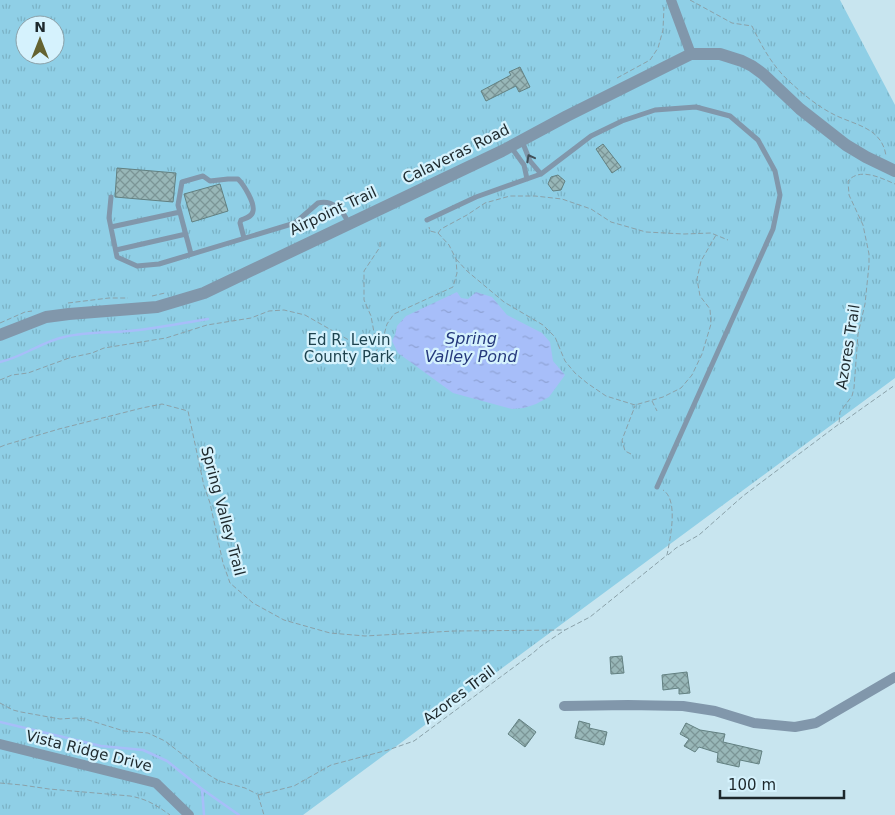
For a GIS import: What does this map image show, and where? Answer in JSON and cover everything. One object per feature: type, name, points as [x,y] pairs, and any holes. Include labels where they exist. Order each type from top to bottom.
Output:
[{"type":"street","points":[[669,2],[691,54]]},
{"type":"street","name":"Calaveras Road","points":[[0,335],[46,317],[157,307],[204,293],[516,143],[691,54],[720,54],[752,66],[800,109],[846,145],[895,171]]},
{"type":"street","points":[[564,706],[683,706],[715,711],[754,723],[795,727],[816,723],[895,677]]},
{"type":"street","name":"Vista Ridge Drive","points":[[0,744],[156,783],[189,815]]},
{"type":"lane","points":[[428,223],[476,197],[541,174],[591,136],[622,121],[655,110],[696,107],[730,116],[758,140],[775,170],[780,195],[773,229],[657,487]]},
{"type":"lane","points":[[516,143],[541,174]]},
{"type":"lane","points":[[516,143],[527,179]]},
{"type":"lane","points":[[191,254],[178,205],[182,182],[203,176],[210,182],[238,179],[243,183],[254,209],[249,217],[241,220],[244,238]]},
{"type":"lane","points":[[111,197],[109,218],[118,257],[137,266],[159,264],[294,223],[323,201],[334,205],[340,210],[345,215],[348,224]]},
{"type":"lane","points":[[112,227],[180,212]]},
{"type":"lane","points":[[116,250],[186,234]]},
{"type":"path","points":[[690,0],[732,23],[752,26],[762,47],[779,72],[822,108],[865,127],[874,133],[886,153],[886,158]]},
{"type":"path","points":[[618,78],[650,60],[658,48],[662,30],[663,8],[669,2]]},
{"type":"path","name":"Azores Trail","points":[[258,794],[294,786],[331,765],[414,741],[541,646],[565,630],[590,617],[676,548],[699,535],[743,496],[839,424],[840,412],[852,396],[854,388],[858,334],[865,304],[869,254],[863,225],[849,195],[848,182],[852,177],[866,174],[895,184]]},
{"type":"path","points":[[438,234],[441,229],[485,203],[510,196],[535,196],[562,199],[590,209],[611,222],[646,232],[711,233],[728,240]]},
{"type":"path","points":[[428,223],[430,231],[438,234],[449,245],[456,260],[467,271],[504,302],[543,325],[555,337],[565,360],[575,373],[606,396],[635,405],[663,397],[681,388],[692,375],[702,354],[711,324],[710,309],[700,296],[697,279],[701,261],[716,235]]},
{"type":"path","points":[[378,346],[371,316],[364,300],[364,271],[380,247],[380,242]]},
{"type":"path","points":[[0,380],[12,374],[28,373],[104,348],[166,338],[207,325],[251,318],[269,311],[284,310],[306,315],[375,355],[378,346],[382,342],[387,324],[394,314],[454,287],[457,273],[456,260]]},
{"type":"path","points":[[144,298],[163,293]]},
{"type":"path","points":[[69,303],[108,298],[135,298]]},
{"type":"path","points":[[0,323],[34,310]]},
{"type":"path","points":[[839,424],[895,384]]},
{"type":"path","points":[[652,400],[657,410]]},
{"type":"path","name":"Spring Valley Trail","points":[[0,447],[59,429],[162,404],[188,411],[223,563],[230,583],[253,603],[284,620],[330,633],[365,636],[454,631],[565,630]]},
{"type":"path","points":[[631,454],[625,451],[622,440],[635,405]]},
{"type":"path","points":[[657,487],[666,491],[671,504],[672,529],[667,555]]},
{"type":"path","points":[[0,703],[12,710],[21,712],[60,719],[85,719],[124,731],[148,733],[165,741],[209,775],[258,794],[264,815]]},
{"type":"path","points":[[0,783],[142,798],[152,802],[170,815]]},
{"type":"green space","name":"Ed R. Levin County Park","points":[[0,0],[840,0],[895,105],[895,378],[303,815],[0,815]]},
{"type":"water","name":"Spring Valley Pond","points":[[457,292],[461,298],[468,299],[476,292],[492,297],[507,315],[542,333],[550,342],[553,361],[565,375],[549,397],[524,408],[512,409],[453,393],[398,353],[392,341],[397,326],[406,316]]},
{"type":"building","points":[[520,67],[530,87],[519,92],[516,86],[486,101],[481,91],[511,75],[509,72]]},
{"type":"building","points":[[603,144],[621,167],[612,173],[596,149]]},
{"type":"building","points":[[117,168],[176,173],[173,202],[115,197]]},
{"type":"building","points":[[558,175],[565,181],[561,190],[553,191],[548,184],[551,177]]},
{"type":"building","points":[[220,184],[228,211],[192,222],[184,194]]},
{"type":"building","points":[[622,656],[624,673],[611,674],[610,657]]},
{"type":"building","points":[[687,672],[690,693],[679,694],[679,688],[663,690],[662,675]]},
{"type":"building","points":[[519,719],[536,732],[525,747],[508,734]]},
{"type":"building","points":[[579,721],[590,724],[589,728],[607,732],[604,745],[575,738]]},
{"type":"building","points":[[686,723],[700,730],[725,734],[723,742],[762,751],[759,764],[740,760],[739,767],[717,762],[718,753],[699,747],[695,752],[684,746],[689,739],[680,734]]},
{"type":"waterway","points":[[0,362],[16,357],[48,342],[72,335],[149,329],[208,319]]},
{"type":"waterway","points":[[0,722],[101,746],[143,750],[167,761],[239,815]]},
{"type":"waterway","points":[[202,789],[204,815]]}]
